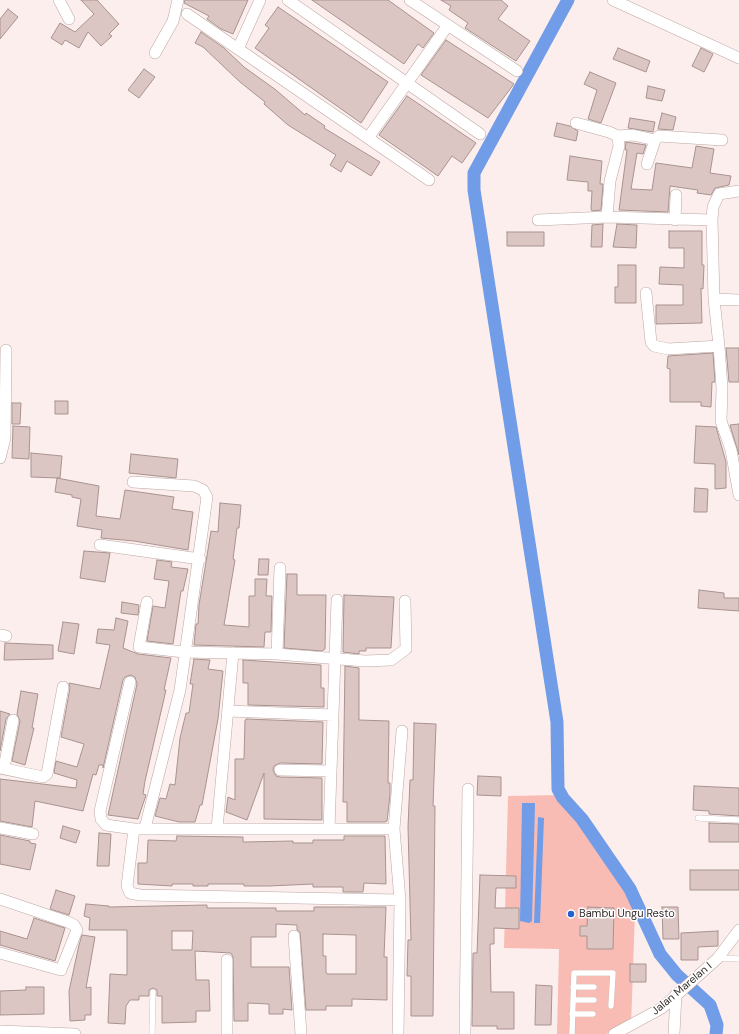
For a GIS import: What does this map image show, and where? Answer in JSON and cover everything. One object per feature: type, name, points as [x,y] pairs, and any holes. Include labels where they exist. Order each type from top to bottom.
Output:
[{"type":"street","points":[[59,0],[69,19]]},
{"type":"street","points":[[155,53],[173,21],[178,0]]},
{"type":"street","points":[[238,49],[260,0]]},
{"type":"street","points":[[288,0],[480,134]]},
{"type":"street","points":[[410,0],[517,71]]},
{"type":"street","points":[[613,0],[739,58]]},
{"type":"street","points":[[187,14],[429,180]]},
{"type":"street","points":[[368,138],[448,25]]},
{"type":"street","points":[[576,123],[616,134],[618,136],[633,135],[655,140]]},
{"type":"street","points":[[607,216],[610,181],[619,146],[618,136]]},
{"type":"street","points":[[647,164],[655,140],[659,136],[722,140]]},
{"type":"street","points":[[739,191],[719,194],[713,207],[712,220],[714,299],[722,388],[721,421],[731,450],[739,495]]},
{"type":"street","points":[[675,220],[676,194]]},
{"type":"street","points":[[538,220],[607,216],[675,220],[712,220]]},
{"type":"street","points":[[646,293],[651,342],[654,346],[668,349],[719,346]]},
{"type":"street","points":[[714,299],[739,300]]},
{"type":"street","points":[[0,458],[5,438],[6,350]]},
{"type":"street","points":[[133,482],[194,486],[203,490],[207,497],[200,559],[184,652],[180,690],[140,828],[127,886],[130,893],[140,895],[400,900]]},
{"type":"street","points":[[100,545],[200,559]]},
{"type":"street","points":[[276,654],[280,568]]},
{"type":"street","points":[[329,829],[337,600]]},
{"type":"street","points":[[147,602],[139,647],[184,652],[276,654],[365,661],[390,660],[404,652],[406,649],[405,601]]},
{"type":"street","points":[[217,828],[233,653]]},
{"type":"street","points":[[130,682],[100,811],[101,819],[106,825],[140,828],[394,828]]},
{"type":"street","points":[[13,720],[2,768],[43,777],[48,774],[63,687]]},
{"type":"street","points":[[228,711],[333,715]]},
{"type":"street","points":[[398,1034],[400,900],[394,828],[402,731]]},
{"type":"street","points":[[280,770],[331,771]]},
{"type":"street","points":[[465,1034],[468,789]]},
{"type":"street","points":[[0,828],[33,834]]},
{"type":"street","points":[[0,899],[68,922],[74,925],[77,930],[61,970],[0,953]]},
{"type":"street","name":"Jalan Marelan I","points":[[614,1034],[662,1008],[680,990],[718,958],[739,930]]},
{"type":"street","points":[[294,936],[300,1034]]},
{"type":"street","points":[[227,960],[227,1034]]},
{"type":"street","points":[[674,1034],[680,990]]},
{"type":"street","points":[[0,1032],[75,1034]]},
{"type":"lane","points":[[698,818],[739,820]]},
{"type":"lane","points":[[718,958],[739,959]]},
{"type":"lane","points":[[572,1034],[574,973],[612,973],[612,1006]]},
{"type":"lane","points":[[573,987],[594,987]]},
{"type":"lane","points":[[152,1034],[153,992]]},
{"type":"lane","points":[[573,1000],[594,1000]]},
{"type":"lane","points":[[572,1014],[593,1014]]},
{"type":"shaded area","points":[[561,795],[583,821],[630,889],[635,911],[631,1027],[606,1034],[557,1034],[559,949],[504,948],[508,796]]},
{"type":"water","points":[[522,803],[535,803],[532,921],[529,923],[520,921]]},
{"type":"water","points":[[538,817],[544,818],[540,923],[534,923]]},
{"type":"building","points":[[81,0],[97,0],[119,24],[109,34],[112,36],[101,46],[88,32],[79,48],[65,40],[62,45],[51,38],[60,23],[75,32],[94,14]]},
{"type":"building","points":[[185,0],[248,0],[233,34],[221,29],[207,19],[209,16],[184,3]]},
{"type":"building","points":[[312,0],[388,0],[434,33],[423,48],[418,44],[404,64]]},
{"type":"building","points":[[441,0],[501,0],[508,6],[498,19],[530,41],[516,61],[465,28],[468,23],[449,10],[451,6]]},
{"type":"building","points":[[278,7],[388,82],[361,123],[255,48],[269,28],[265,25]]},
{"type":"building","points":[[8,9],[18,17],[0,39],[0,19]]},
{"type":"building","points":[[201,32],[224,48],[244,67],[276,90],[305,115],[306,113],[325,126],[324,128],[380,162],[371,176],[347,161],[341,172],[330,165],[336,155],[288,125],[264,104],[265,102],[240,82],[203,47],[195,43]]},
{"type":"building","points":[[446,40],[514,84],[488,118],[421,75]]},
{"type":"building","points":[[618,48],[650,61],[646,72],[613,59]]},
{"type":"building","points":[[701,48],[713,54],[704,72],[692,66]]},
{"type":"building","points":[[144,69],[155,77],[139,98],[128,90]]},
{"type":"building","points":[[590,72],[616,83],[601,123],[588,119],[597,90],[584,84]]},
{"type":"building","points":[[648,86],[665,90],[662,101],[646,98]]},
{"type":"building","points":[[407,96],[476,143],[462,163],[452,156],[438,176],[379,135]]},
{"type":"building","points":[[662,113],[676,117],[673,130],[658,129]]},
{"type":"building","points":[[630,118],[655,122],[653,132],[628,128]]},
{"type":"building","points":[[557,123],[570,126],[578,131],[576,141],[554,136]]},
{"type":"building","points":[[626,142],[646,145],[643,154],[637,153],[631,189],[652,190],[656,163],[692,168],[696,146],[714,149],[710,173],[731,176],[729,185],[715,188],[711,195],[697,193],[698,190],[670,186],[668,212],[619,210],[627,150],[625,150]]},
{"type":"building","points":[[570,156],[602,161],[600,184],[603,184],[601,210],[592,211],[591,209],[592,191],[588,191],[588,182],[567,180]]},
{"type":"building","points":[[603,224],[602,247],[591,247],[592,225]]},
{"type":"building","points":[[617,224],[637,225],[636,248],[613,247]]},
{"type":"building","points":[[669,231],[702,231],[702,265],[704,265],[703,289],[701,288],[702,323],[656,324],[656,305],[683,305],[683,285],[659,284],[660,267],[684,268],[684,248],[669,248]]},
{"type":"building","points":[[507,232],[544,232],[544,246],[507,246]]},
{"type":"building","points":[[618,265],[636,265],[636,303],[615,303],[615,287],[618,287]]},
{"type":"building","points":[[726,348],[739,348],[739,382],[729,382]]},
{"type":"building","points":[[713,353],[715,382],[712,382],[711,407],[701,406],[701,402],[670,402],[670,369],[667,368],[668,356]]},
{"type":"building","points":[[55,401],[68,401],[68,414],[55,414]]},
{"type":"building","points":[[12,403],[21,403],[20,424],[12,424]]},
{"type":"building","points":[[739,424],[739,455],[730,425]]},
{"type":"building","points":[[13,426],[30,427],[29,459],[12,458]]},
{"type":"building","points":[[696,426],[716,427],[726,462],[726,488],[715,489],[715,464],[694,463]]},
{"type":"building","points":[[31,453],[62,456],[60,478],[31,477]]},
{"type":"building","points":[[131,454],[178,459],[176,478],[129,473]]},
{"type":"building","points":[[57,478],[99,486],[96,516],[120,519],[125,490],[174,497],[172,509],[193,512],[188,550],[134,541],[101,538],[102,530],[77,526],[81,499],[72,497],[72,495],[55,492]]},
{"type":"building","points":[[695,488],[708,489],[707,512],[694,512]]},
{"type":"building","points":[[220,503],[241,505],[239,528],[237,528],[233,559],[235,560],[224,625],[249,627],[249,596],[255,596],[255,579],[267,579],[266,596],[272,596],[271,632],[265,632],[264,647],[194,645],[211,531],[218,532]]},
{"type":"building","points":[[84,551],[110,553],[105,582],[80,578]]},
{"type":"building","points":[[259,559],[269,559],[268,575],[258,575]]},
{"type":"building","points":[[157,560],[172,562],[171,567],[188,569],[183,591],[181,591],[173,644],[147,641],[153,606],[165,608],[169,581],[154,579]]},
{"type":"building","points":[[287,574],[297,574],[297,595],[326,595],[325,649],[322,651],[284,648]]},
{"type":"building","points":[[699,590],[724,593],[724,598],[739,598],[739,611],[698,608]]},
{"type":"building","points":[[344,595],[394,597],[391,648],[366,648],[366,651],[359,651],[359,654],[343,652]]},
{"type":"building","points":[[122,602],[139,605],[138,615],[121,613]]},
{"type":"building","points":[[116,618],[128,621],[123,648],[138,654],[171,658],[164,690],[166,690],[145,781],[143,794],[146,795],[138,819],[108,815],[137,684],[135,677],[131,675],[125,677],[123,680],[103,768],[103,765],[99,765],[96,775],[93,774],[83,811],[35,801],[32,827],[0,821],[0,779],[76,788],[77,780],[54,773],[56,761],[77,767],[84,744],[61,737],[70,688],[69,683],[100,689],[110,645],[96,643],[98,629],[114,630]]},
{"type":"building","points":[[63,622],[79,624],[74,654],[58,651]]},
{"type":"building","points":[[5,643],[53,645],[53,659],[4,660]]},
{"type":"building","points":[[194,659],[210,660],[208,669],[223,671],[218,719],[202,805],[200,805],[195,822],[179,822],[155,816],[160,798],[166,799],[170,784],[175,785],[180,738],[186,713],[189,713],[193,684],[190,684]]},
{"type":"building","points":[[243,660],[321,665],[321,688],[324,688],[324,707],[248,705],[248,683],[243,683]]},
{"type":"building","points":[[345,666],[359,668],[359,720],[389,721],[388,783],[390,783],[390,795],[387,821],[385,822],[347,822],[347,802],[343,802]]},
{"type":"building","points":[[21,691],[38,694],[32,728],[34,728],[25,765],[12,761],[20,721],[17,714]]},
{"type":"building","points":[[0,711],[10,714],[6,719],[0,751]]},
{"type":"building","points":[[245,720],[323,722],[322,764],[280,763],[274,766],[273,770],[276,776],[280,777],[322,778],[322,820],[264,819],[264,773],[247,820],[226,812],[228,797],[235,800],[235,759],[244,759]]},
{"type":"building","points":[[414,723],[436,724],[433,806],[435,806],[433,1016],[411,1016],[411,976],[407,976],[408,940],[411,940],[408,827],[410,780],[413,780]]},
{"type":"building","points":[[478,776],[501,777],[501,796],[477,795]]},
{"type":"building","points":[[694,786],[739,788],[739,816],[709,814],[709,811],[693,810]]},
{"type":"building","points":[[709,823],[739,824],[739,842],[709,842]]},
{"type":"building","points":[[63,826],[80,831],[76,843],[60,838]]},
{"type":"building","points":[[99,833],[111,834],[109,866],[97,866]]},
{"type":"building","points":[[0,835],[30,841],[30,843],[36,844],[30,870],[0,864]]},
{"type":"building","points":[[177,836],[243,837],[243,842],[293,841],[293,843],[313,843],[313,840],[344,840],[344,836],[385,836],[386,884],[364,883],[363,892],[343,892],[343,887],[313,887],[313,884],[244,886],[244,884],[208,884],[208,886],[193,886],[193,884],[172,884],[172,886],[138,884],[138,863],[147,863],[148,840],[176,841]]},
{"type":"building","points":[[690,870],[739,870],[739,890],[690,890]]},
{"type":"building","points":[[480,875],[516,876],[516,888],[496,888],[495,908],[519,908],[519,929],[494,928],[494,944],[490,944],[491,992],[514,992],[514,1029],[497,1029],[497,1026],[472,1026],[473,953],[477,953]]},
{"type":"building","points":[[56,890],[75,896],[69,915],[50,909]]},
{"type":"building","points":[[86,904],[109,907],[207,905],[207,908],[276,908],[276,911],[314,911],[314,907],[386,907],[384,957],[387,957],[387,1000],[352,999],[352,1006],[326,1006],[326,1010],[306,1010],[300,932],[297,930],[297,925],[276,924],[276,937],[251,937],[251,967],[289,967],[292,1010],[283,1009],[283,1014],[269,1014],[269,1004],[248,1003],[248,1021],[234,1021],[233,957],[231,953],[195,951],[196,980],[209,980],[210,1011],[196,1011],[196,1022],[162,1023],[162,996],[157,996],[157,990],[153,988],[149,990],[149,996],[139,996],[139,1000],[130,1000],[126,1006],[125,1024],[108,1023],[110,974],[127,975],[127,930],[89,930],[90,918],[84,916]],"holes":[[[172,931],[193,931],[192,950],[172,950]],[[323,934],[356,935],[356,974],[327,974],[326,956],[323,956]]]},
{"type":"building","points":[[588,907],[614,908],[613,949],[587,949],[587,936],[580,936],[580,926],[587,926]]},
{"type":"building","points":[[662,907],[678,907],[679,939],[663,939]]},
{"type":"building","points":[[34,918],[65,928],[55,961],[0,945],[0,931],[27,939]]},
{"type":"building","points":[[718,931],[718,946],[698,947],[698,960],[681,960],[681,933]]},
{"type":"building","points":[[82,935],[95,937],[86,988],[91,987],[91,1015],[85,1015],[85,1020],[70,1021],[69,991]]},
{"type":"building","points":[[630,964],[646,964],[646,982],[630,982]]},
{"type":"building","points":[[536,985],[552,986],[551,1025],[535,1025]]},
{"type":"building","points":[[26,987],[44,987],[44,1014],[0,1015],[0,991],[26,990]]},
{"type":"waterway","points":[[568,0],[474,173],[474,190],[557,722],[558,789],[563,798],[582,819],[630,889],[660,954],[677,975],[710,1005],[717,1025],[716,1034]]},
{"type":"place","name":"Bambu Ungu Resto","points":[[571,914]]}]
